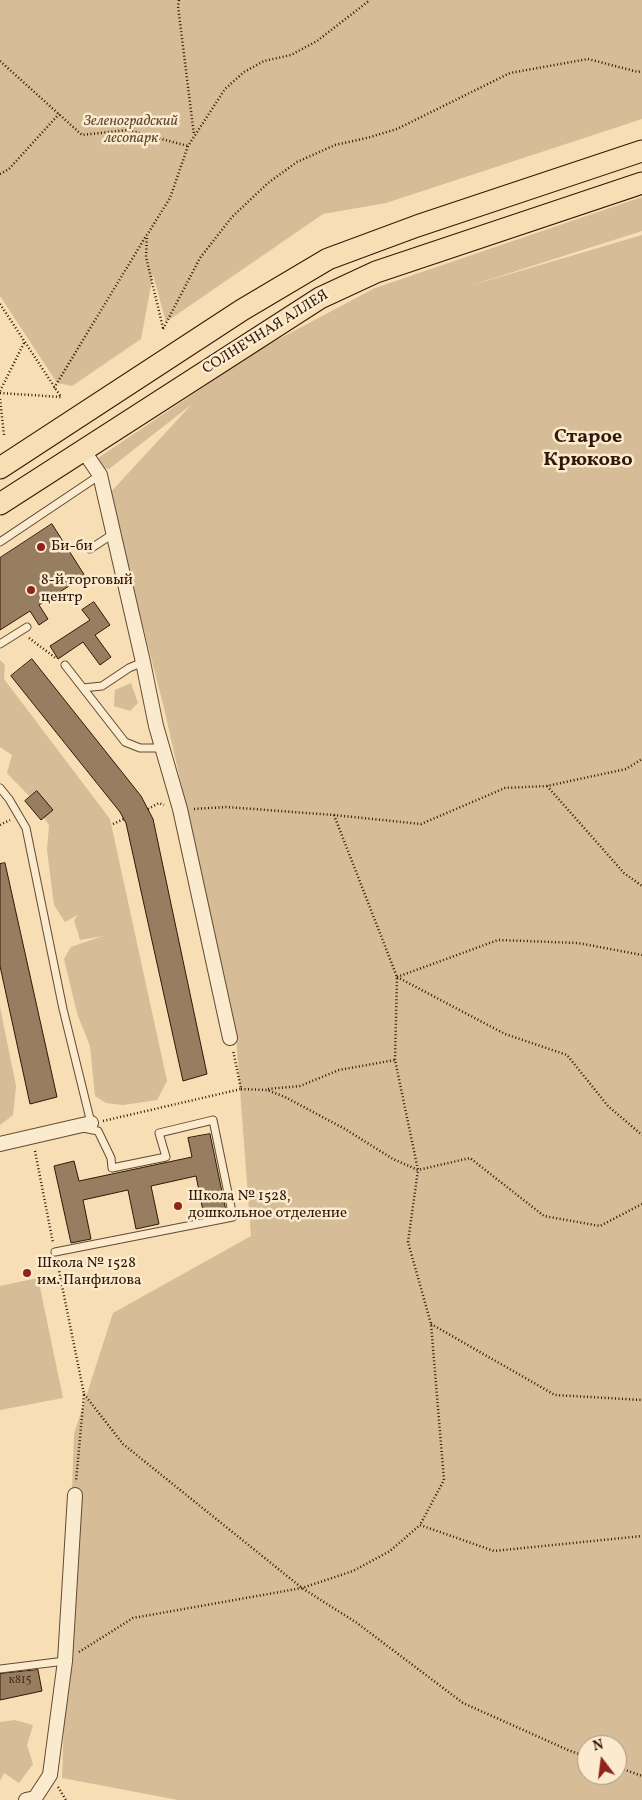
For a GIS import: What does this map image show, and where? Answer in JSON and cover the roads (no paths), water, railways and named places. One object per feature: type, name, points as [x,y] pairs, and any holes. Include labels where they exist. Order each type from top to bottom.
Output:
[{"type":"main road","name":"СОЛНЕЧНАЯ АЛЛЕЯ","points":[[0,468],[242,310],[328,259],[417,226],[642,151]]},
{"type":"main road","name":"СОЛНЕЧНАЯ АЛЛЕЯ","points":[[0,504],[320,298],[376,272],[642,183]]},
{"type":"street","points":[[83,450],[100,475],[156,726],[180,809],[230,1038]]},
{"type":"street","points":[[0,1144],[84,1125]]},
{"type":"street","points":[[26,1800],[35,1798],[50,1776],[65,1661],[75,1495]]},
{"type":"lane","points":[[0,542],[100,475]]},
{"type":"lane","points":[[90,548],[113,534]]},
{"type":"lane","points":[[0,644],[26,627]]},
{"type":"lane","points":[[83,688],[102,686],[129,668],[143,662]]},
{"type":"lane","points":[[65,664],[126,742],[140,748],[162,748]]},
{"type":"lane","points":[[0,788],[9,799],[26,828],[63,1009],[84,1125],[98,1131],[111,1158],[112,1168],[166,1157],[159,1133],[213,1120],[233,1217],[55,1252]]},
{"type":"lane","points":[[0,1669],[65,1661]]},
{"type":"place","name":"Би-би","points":[[41,547]]},
{"type":"place","name":"8-й торговый центр","points":[[31,590]]},
{"type":"place","name":"Школа № 1528, дошкольное отделение","points":[[178,1206]]},
{"type":"place","name":"Школа № 1528 им. Панфилова","points":[[27,1273]]},
{"type":"district","name":"Старое Крюково","points":[[588,450]]},
{"type":"park label","name":"Зеленоградский лесопарк","points":[[131,130]]}]
